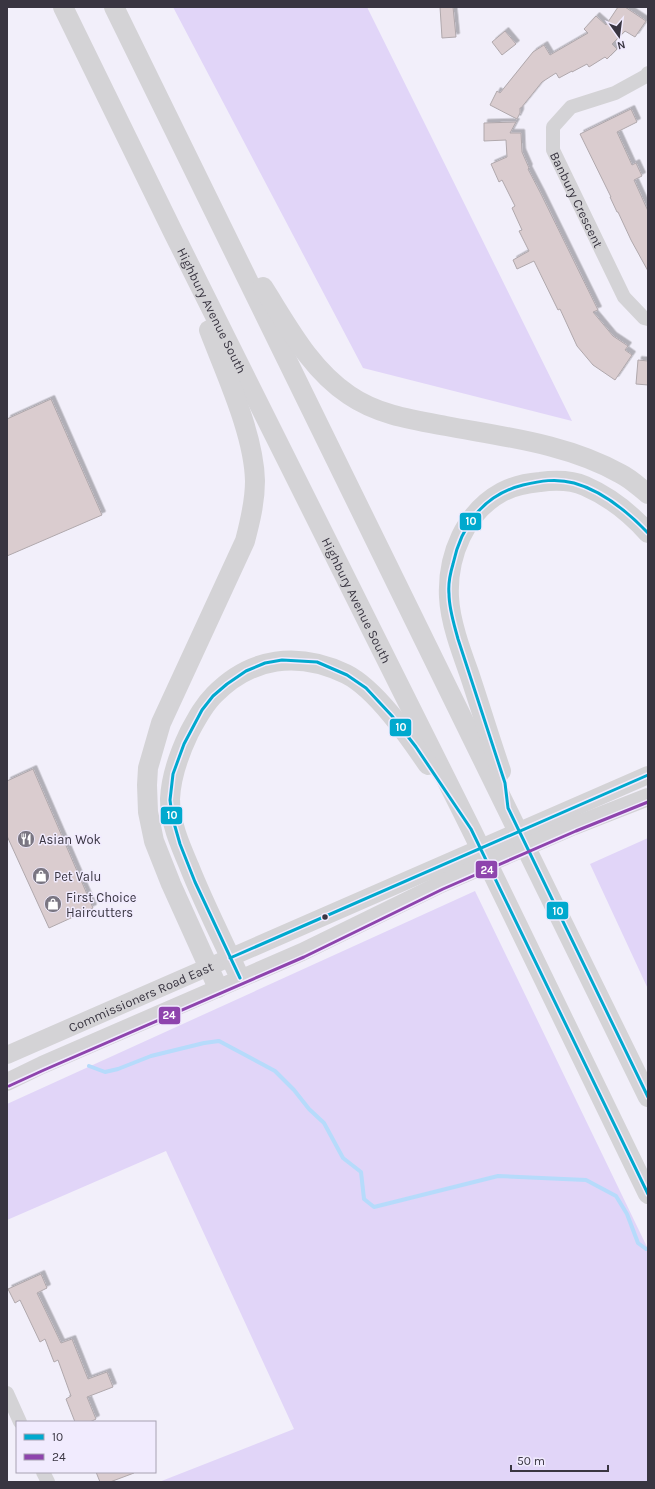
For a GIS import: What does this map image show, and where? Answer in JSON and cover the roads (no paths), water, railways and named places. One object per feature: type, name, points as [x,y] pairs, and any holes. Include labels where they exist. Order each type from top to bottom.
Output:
[{"type":"highway","name":"Highbury Avenue South","points":[[63,7],[173,232],[471,829],[648,1194]]},
{"type":"highway","points":[[114,7],[206,198],[508,808],[648,1097]]},
{"type":"highway","points":[[206,198],[304,352],[319,370],[348,395],[369,407],[398,417],[534,443],[579,455],[622,474],[648,494]]},
{"type":"highway","points":[[173,232],[243,421],[251,450],[255,481],[253,512],[245,542],[160,722],[148,768],[148,812],[154,841],[166,872],[218,988]]},
{"type":"highway","points":[[508,808],[505,783],[457,636],[449,598],[449,582],[455,552],[460,538],[477,512],[501,492],[531,483],[554,480],[561,480],[584,486],[607,497],[648,533]]},
{"type":"highway","points":[[240,978],[195,882],[180,844],[172,816],[170,800],[173,774],[184,744],[202,710],[213,696],[246,671],[265,663],[282,660],[300,660],[317,662],[347,674],[366,688],[392,716],[416,747],[471,829]]},
{"type":"main road","name":"Commissioners Road East","points":[[7,1056],[230,958],[438,877],[570,819],[648,775]]},
{"type":"main road","name":"Commissioners Road East","points":[[570,819],[648,797]]},
{"type":"main road","name":"Commissioners Road East","points":[[7,1082],[42,1065],[302,952],[438,877]]},
{"type":"street","name":"Banbury Crescent","points":[[648,73],[616,93],[571,106],[553,127],[553,150],[624,297],[644,318],[648,319]]},
{"type":"street","points":[[7,1393],[20,1421]]},
{"type":"street","points":[[44,1473],[48,1482]]},
{"type":"waterway","points":[[89,1066],[105,1072],[118,1069],[151,1056],[204,1043],[219,1041],[275,1071],[294,1090],[309,1109],[324,1123],[343,1158],[361,1172],[364,1199],[374,1207],[498,1176],[586,1180],[616,1196],[627,1214],[638,1243],[646,1249]]},
{"type":"place","name":"Asian Wok","points":[[26,839]]},
{"type":"place","name":"Pet Valu","points":[[41,876]]},
{"type":"place","name":"First Choice Haircutters","points":[[53,904]]}]
